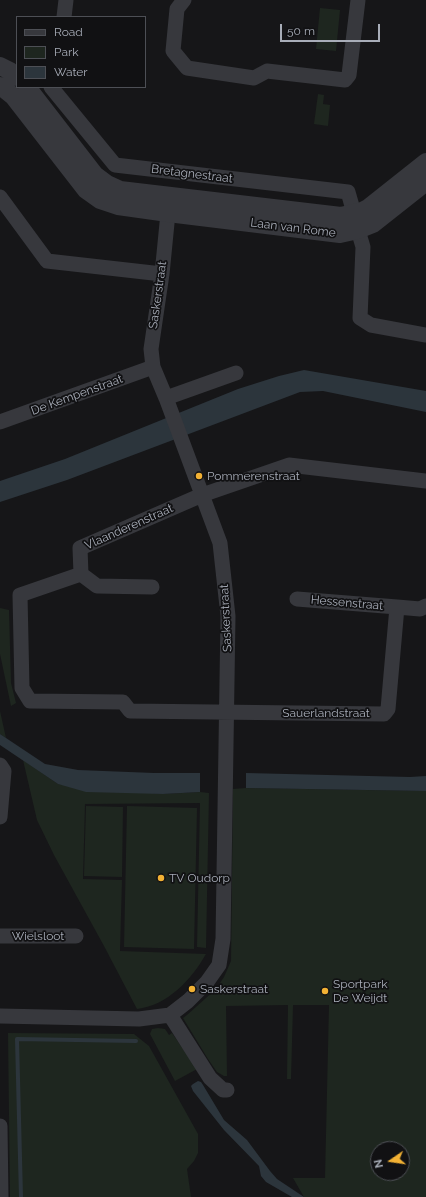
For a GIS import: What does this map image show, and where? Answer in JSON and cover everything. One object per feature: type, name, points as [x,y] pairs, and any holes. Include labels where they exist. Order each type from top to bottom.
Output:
[{"type":"street","points":[[64,16],[66,0]]},
{"type":"street","points":[[184,0],[177,9],[173,52],[187,68],[254,78],[267,71],[345,80],[348,75],[358,0]]},
{"type":"street","name":"Laan van Rome","points":[[8,76],[12,96],[86,190],[100,200],[113,205],[169,205],[341,216],[356,221],[373,224],[426,182]]},
{"type":"street","name":"Laan van Rome","points":[[28,88],[95,175],[103,182],[111,187],[169,205]]},
{"type":"street","name":"Bretagnestraat","points":[[52,88],[116,165],[348,192],[356,221]]},
{"type":"street","name":"Laan van Rome","points":[[356,221],[368,208],[426,162]]},
{"type":"street","points":[[0,197],[47,262],[162,274]]},
{"type":"street","name":"Saskerstraat","points":[[0,1016],[139,1020],[170,1015],[188,1001],[202,987],[219,965],[223,940],[228,616],[220,543],[153,367],[151,349],[162,274],[169,205]]},
{"type":"street","points":[[356,221],[363,247],[360,318],[371,325],[426,335]]},
{"type":"street","name":"De Kempenstraat","points":[[0,422],[153,367]]},
{"type":"street","points":[[167,402],[236,373]]},
{"type":"street","points":[[202,495],[289,465],[426,481]]},
{"type":"street","name":"Vlaanderenstraat","points":[[81,574],[80,548],[202,495]]},
{"type":"street","points":[[152,587],[97,586],[81,574],[20,595],[22,688],[30,701],[123,702],[130,711],[227,713]]},
{"type":"street","name":"Hessenstraat","points":[[297,599],[397,607]]},
{"type":"street","points":[[397,607],[420,609],[426,606]]},
{"type":"street","name":"Sauerlandstraat","points":[[227,713],[384,714],[388,709],[397,607]]},
{"type":"street","points":[[0,765],[4,771],[0,817]]},
{"type":"street","name":"Wielsloot","points":[[0,936],[76,936]]},
{"type":"street","points":[[170,1015],[210,1078],[223,1090],[227,1090]]},
{"type":"street","points":[[0,1126],[0,1197]]},
{"type":"green space","points":[[320,8],[340,10],[336,51],[316,49]]},
{"type":"green space","points":[[318,94],[324,95],[323,104],[330,105],[328,126],[314,124]]},
{"type":"green space","points":[[0,608],[9,610],[11,683],[16,703],[11,706],[0,654]]},
{"type":"green space","points":[[0,711],[6,738],[0,734]]},
{"type":"green space","points":[[23,760],[58,784],[163,794],[209,793],[206,948],[197,947],[200,803],[85,804],[83,879],[122,880],[120,951],[206,954],[186,982],[168,997],[148,1007],[137,1009],[54,855],[37,820]]},
{"type":"green space","name":"Sportpark De Weijdt","points":[[233,789],[426,791],[426,1197],[304,1197],[293,1178],[325,1178],[329,1005],[293,1005],[291,1079],[287,1079],[288,1005],[226,1006],[227,1076],[224,1076],[217,1072],[183,1018],[216,989],[224,977],[231,961]]},
{"type":"green space","points":[[86,806],[123,807],[122,877],[84,876]]},
{"type":"green space","name":"TV Oudorp","points":[[127,806],[197,808],[194,949],[124,947]]},
{"type":"green space","points":[[152,1029],[165,1029],[169,1035],[172,1033],[197,1069],[175,1081],[150,1034]]},
{"type":"green space","points":[[8,1033],[134,1034],[149,1046],[198,1134],[198,1153],[194,1161],[187,1169],[191,1197],[10,1197]]},
{"type":"water","points":[[304,370],[426,391],[426,412],[323,391],[300,392],[67,480],[0,502],[0,481],[65,459],[238,389]]},
{"type":"water","points":[[0,734],[45,764],[78,770],[200,773],[200,792],[163,794],[86,792],[58,784],[0,745]]},
{"type":"water","points":[[246,773],[410,777],[426,776],[426,791],[246,788]]},
{"type":"water","points":[[198,1081],[203,1085],[224,1120],[247,1140],[277,1179],[304,1197],[292,1197],[266,1182],[261,1176],[259,1166],[224,1130],[193,1091],[191,1086]]},
{"type":"waterway","points":[[21,1197],[17,1039],[136,1041]]},
{"type":"place","name":"Pommerenstraat","points":[[199,476]]},
{"type":"place","name":"TV Oudorp","points":[[161,878]]},
{"type":"place","name":"Saskerstraat","points":[[192,989]]},
{"type":"place","name":"Sportpark De Weijdt","points":[[325,991]]}]
